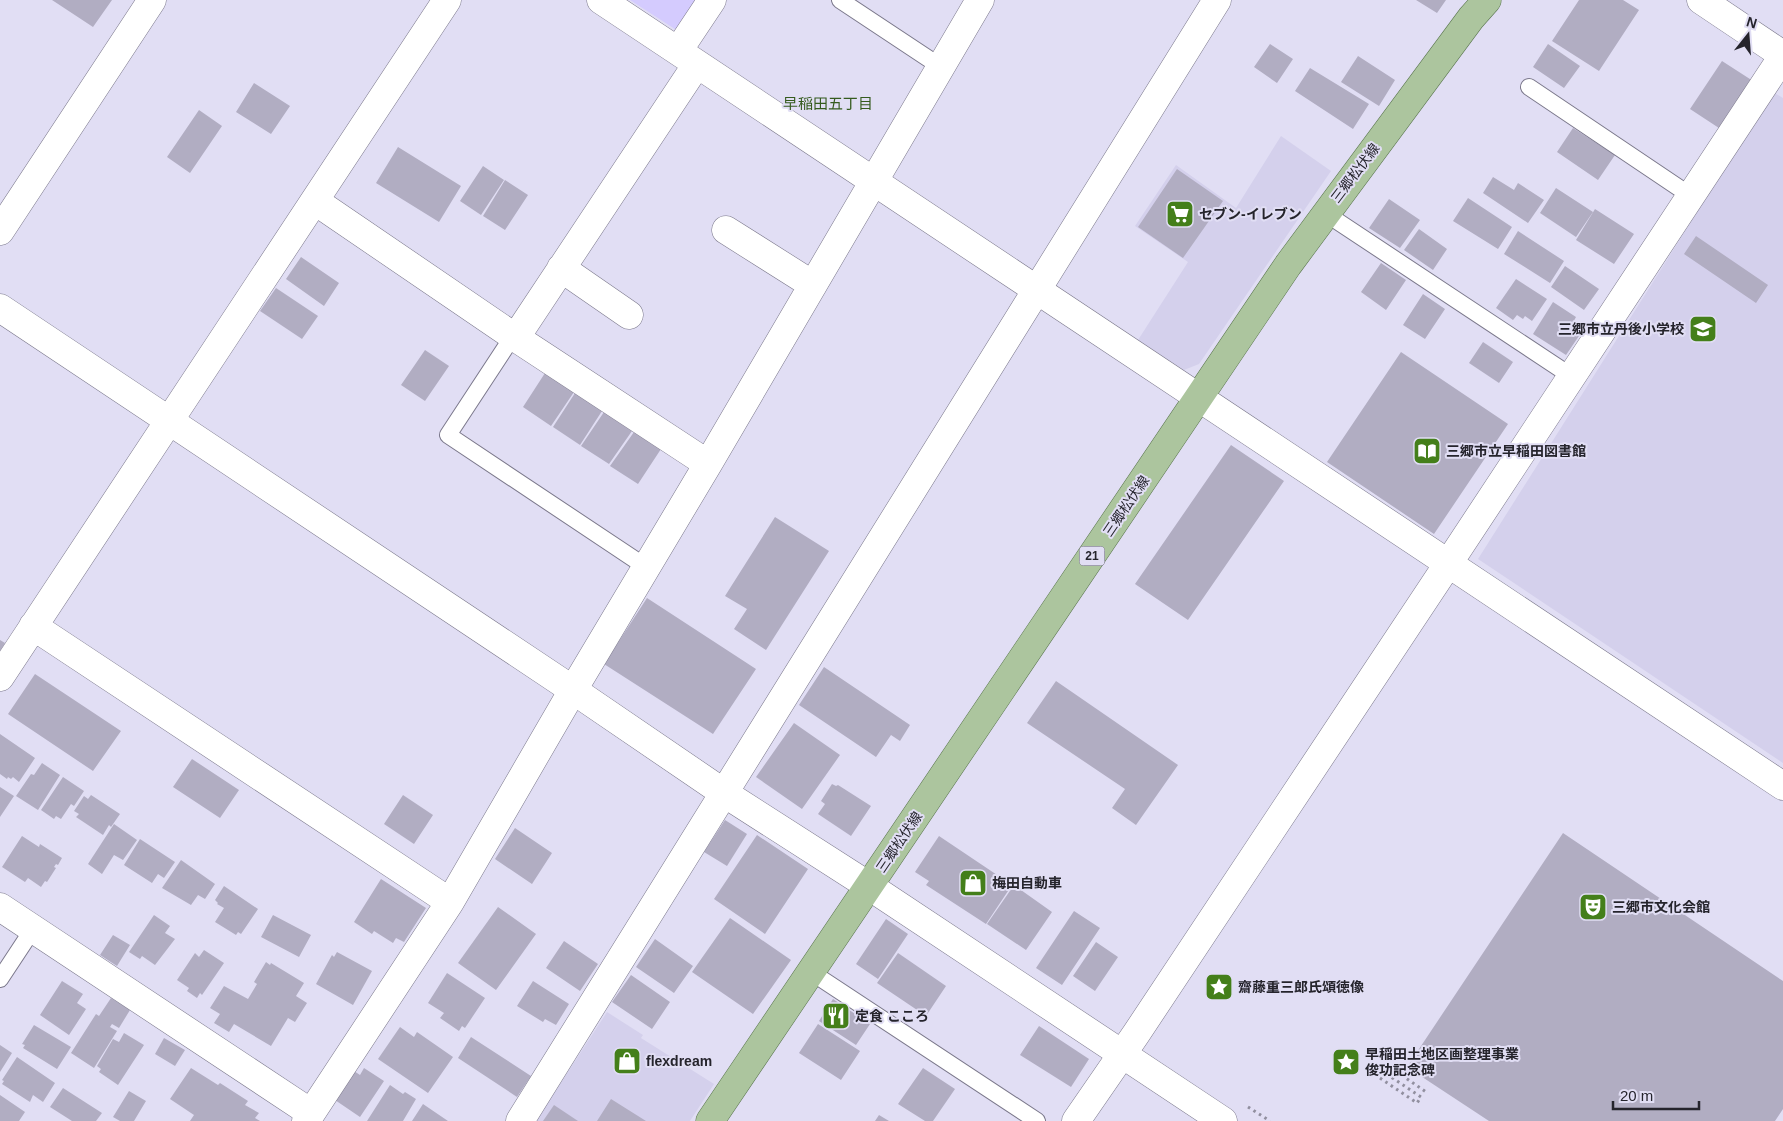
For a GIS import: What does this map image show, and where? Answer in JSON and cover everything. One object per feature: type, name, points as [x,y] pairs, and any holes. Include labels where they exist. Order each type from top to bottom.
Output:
[{"type":"main road","name":"三郷松伏線","points":[[710,1121],[1288,265],[1471,18],[1487,0]]},
{"type":"street","points":[[0,231],[152,0]]},
{"type":"street","points":[[0,677],[447,0]]},
{"type":"street","points":[[601,0],[1783,786]]},
{"type":"street","points":[[515,336],[561,268],[688,58],[712,0]]},
{"type":"street","points":[[0,907],[309,1117],[450,902],[980,0]]},
{"type":"street","points":[[520,1121],[1217,0]]},
{"type":"street","points":[[1076,1121],[1448,564],[1783,55],[1701,0]]},
{"type":"street","points":[[314,202],[708,464]]},
{"type":"street","points":[[726,230],[813,285]]},
{"type":"street","points":[[561,268],[629,315]]},
{"type":"street","points":[[0,308],[573,690],[724,793],[1223,1121]]},
{"type":"street","points":[[33,626],[450,902]]},
{"type":"lane","points":[[840,0],[941,67]]},
{"type":"lane","points":[[1530,87],[1691,196]]},
{"type":"lane","points":[[1325,213],[1571,376]]},
{"type":"lane","points":[[515,336],[448,435],[646,567]]},
{"type":"lane","points":[[0,979],[33,929]]},
{"type":"lane","points":[[811,972],[1037,1121]]},
{"type":"path","points":[[1380,1078],[1417,1103],[1421,1097],[1385,1073],[1390,1067],[1426,1092]]},
{"type":"shaded area","points":[[630,0],[698,0],[678,31]]},
{"type":"shaded area","name":"三郷市立丹後小学校","points":[[1773,92],[1783,98],[1783,763],[1478,559]]},
{"type":"shaded area","points":[[1281,136],[1331,171],[1199,364],[1184,370],[1138,340],[1188,262],[1135,226],[1176,165],[1236,208]]},
{"type":"shaded area","name":"flexdream","points":[[607,1012],[643,1035],[641,1038],[714,1084],[690,1121],[536,1121]]},
{"type":"building","points":[[52,0],[112,0],[93,27]]},
{"type":"building","points":[[1416,0],[1446,0],[1437,13]]},
{"type":"building","points":[[1579,0],[1623,0],[1639,10],[1599,71],[1552,41]]},
{"type":"building","points":[[1270,44],[1293,59],[1277,83],[1254,67]]},
{"type":"building","points":[[1548,44],[1580,66],[1564,88],[1533,67]]},
{"type":"building","points":[[1358,56],[1395,80],[1379,106],[1341,82]]},
{"type":"building","points":[[1722,61],[1753,81],[1722,130],[1690,109]]},
{"type":"building","points":[[1310,68],[1369,104],[1353,129],[1295,91]]},
{"type":"building","points":[[254,83],[290,106],[271,134],[236,112]]},
{"type":"building","points":[[199,110],[222,126],[190,173],[167,157]]},
{"type":"building","points":[[1573,128],[1615,155],[1598,180],[1557,152]]},
{"type":"building","points":[[398,147],[461,186],[439,222],[376,183]]},
{"type":"building","points":[[483,166],[504,180],[481,215],[460,201]]},
{"type":"building","name":"セブン-イレブン","points":[[1177,169],[1223,201],[1183,258],[1138,227]]},
{"type":"building","points":[[1493,177],[1514,190],[1518,183],[1544,200],[1528,223],[1483,193]]},
{"type":"building","points":[[505,180],[528,195],[505,230],[483,216]]},
{"type":"building","points":[[1556,188],[1593,212],[1576,237],[1540,213]]},
{"type":"building","points":[[1468,198],[1512,227],[1498,249],[1453,221]]},
{"type":"building","points":[[1389,199],[1420,220],[1400,248],[1369,228]]},
{"type":"building","points":[[1595,209],[1634,234],[1614,264],[1576,240]]},
{"type":"building","points":[[1419,229],[1447,249],[1433,270],[1404,250]]},
{"type":"building","points":[[1518,231],[1564,261],[1550,283],[1504,254]]},
{"type":"building","points":[[1696,236],[1768,285],[1756,303],[1684,254]]},
{"type":"building","points":[[301,257],[339,283],[324,306],[286,279]]},
{"type":"building","points":[[1381,263],[1406,280],[1386,310],[1361,292]]},
{"type":"building","points":[[1565,266],[1599,289],[1584,310],[1551,287]]},
{"type":"building","points":[[1516,279],[1547,299],[1532,321],[1525,316],[1523,319],[1517,315],[1513,320],[1496,308]]},
{"type":"building","points":[[276,288],[318,316],[302,339],[260,311]]},
{"type":"building","points":[[1423,294],[1445,309],[1425,339],[1403,325]]},
{"type":"building","points":[[1553,302],[1576,317],[1571,326],[1581,333],[1566,355],[1533,334]]},
{"type":"building","points":[[1483,342],[1513,362],[1499,383],[1469,363]]},
{"type":"building","points":[[425,350],[449,366],[425,401],[401,385]]},
{"type":"building","points":[[1401,352],[1508,424],[1434,534],[1327,462]]},
{"type":"building","points":[[545,373],[574,392],[551,426],[523,407]]},
{"type":"building","points":[[575,393],[602,411],[580,445],[553,427]]},
{"type":"building","points":[[604,412],[632,431],[609,464],[581,446]]},
{"type":"building","points":[[634,432],[661,449],[638,484],[610,466]]},
{"type":"building","points":[[1231,445],[1284,481],[1188,620],[1135,584]]},
{"type":"building","points":[[775,517],[829,551],[766,650],[734,629],[747,609],[725,596]]},
{"type":"building","points":[[647,598],[756,669],[713,734],[604,664]]},
{"type":"building","points":[[0,640],[5,643],[0,651]]},
{"type":"building","points":[[824,667],[910,725],[900,741],[891,735],[876,757],[799,705]]},
{"type":"building","points":[[35,674],[121,731],[93,771],[8,714]]},
{"type":"building","points":[[1056,681],[1178,765],[1136,825],[1112,808],[1125,789],[1027,723]]},
{"type":"building","points":[[794,723],[840,755],[802,809],[756,777]]},
{"type":"building","points":[[0,734],[35,758],[19,782],[13,777],[11,779],[8,777],[7,779],[0,774]]},
{"type":"building","points":[[192,759],[239,790],[220,818],[173,787]]},
{"type":"building","points":[[42,763],[60,775],[38,810],[16,796],[31,774],[34,775]]},
{"type":"building","points":[[63,777],[84,791],[74,806],[71,804],[61,819],[56,816],[54,819],[41,810]]},
{"type":"building","points":[[832,784],[838,785],[871,806],[851,836],[818,814],[825,804],[821,801]]},
{"type":"building","points":[[0,787],[14,796],[0,817]]},
{"type":"building","points":[[91,795],[120,814],[111,827],[109,825],[103,835],[76,817],[79,814],[74,811],[84,796],[88,799]]},
{"type":"building","points":[[403,795],[433,815],[414,844],[384,824]]},
{"type":"building","points":[[725,820],[747,834],[727,866],[704,852]]},
{"type":"building","points":[[114,824],[137,840],[123,860],[114,855],[102,874],[88,864]]},
{"type":"building","points":[[515,828],[552,853],[532,884],[495,859]]},
{"type":"building","name":"三郷市文化会館","points":[[1563,833],[1783,981],[1783,1109],[1775,1121],[1489,1121],[1407,1067]]},
{"type":"building","points":[[757,835],[808,869],[765,934],[714,899]]},
{"type":"building","points":[[22,836],[39,847],[40,844],[62,858],[58,865],[56,864],[54,867],[56,868],[47,882],[45,881],[41,887],[28,878],[25,882],[2,867]]},
{"type":"building","points":[[939,836],[1012,885],[986,924],[926,885],[929,881],[915,872]]},
{"type":"building","points":[[140,839],[175,862],[164,878],[158,874],[152,883],[124,865]]},
{"type":"building","points":[[181,860],[215,884],[205,899],[198,895],[191,905],[162,888]]},
{"type":"building","points":[[381,879],[426,908],[404,942],[396,938],[393,943],[374,931],[372,934],[354,922]]},
{"type":"building","points":[[1014,885],[1052,912],[1026,950],[987,924]]},
{"type":"building","points":[[224,886],[258,909],[241,934],[238,932],[236,935],[215,922],[224,908],[217,904],[215,900]]},
{"type":"building","points":[[498,907],[536,934],[496,990],[458,963]]},
{"type":"building","points":[[1074,911],[1100,928],[1062,985],[1036,968]]},
{"type":"building","points":[[154,915],[170,926],[165,933],[175,939],[155,965],[142,956],[140,959],[129,952]]},
{"type":"building","points":[[273,915],[311,935],[299,957],[261,937]]},
{"type":"building","points":[[730,918],[791,960],[753,1014],[692,972]]},
{"type":"building","points":[[886,919],[908,934],[878,979],[856,964]]},
{"type":"building","points":[[113,935],[130,945],[117,966],[100,955]]},
{"type":"building","points":[[655,939],[693,966],[674,993],[636,967]]},
{"type":"building","points":[[564,941],[598,964],[580,991],[546,968]]},
{"type":"building","points":[[1096,942],[1118,957],[1095,991],[1073,976]]},
{"type":"building","points":[[204,950],[224,963],[202,995],[200,993],[197,998],[187,991],[189,988],[177,980],[195,953],[199,957]]},
{"type":"building","points":[[337,952],[372,971],[353,1005],[316,984],[332,955],[334,957]]},
{"type":"building","points":[[898,953],[946,986],[926,1016],[877,983]]},
{"type":"building","points":[[266,962],[270,965],[271,963],[304,983],[296,996],[307,1003],[295,1022],[288,1018],[271,1046],[234,1024],[229,1032],[214,1023],[220,1014],[210,1008],[224,986],[248,999],[257,984],[254,982]]},
{"type":"building","points":[[447,973],[485,998],[465,1028],[462,1026],[459,1031],[440,1018],[444,1013],[428,1003]]},
{"type":"building","points":[[631,975],[670,1002],[652,1029],[612,1002]]},
{"type":"building","points":[[62,981],[83,994],[77,1003],[86,1009],[69,1035],[40,1015]]},
{"type":"building","points":[[533,981],[569,1004],[556,1025],[545,1019],[543,1022],[517,1006]]},
{"type":"building","points":[[111,998],[130,1010],[119,1028],[112,1024],[110,1027],[117,1031],[94,1068],[71,1053],[96,1014],[99,1016]]},
{"type":"building","points":[[833,999],[870,1024],[856,1045],[819,1021]]},
{"type":"building","points":[[818,1024],[860,1051],[841,1080],[799,1053]]},
{"type":"building","points":[[34,1025],[71,1047],[57,1069],[23,1048],[25,1045],[22,1044]]},
{"type":"building","points":[[1039,1026],[1089,1059],[1071,1087],[1020,1055]]},
{"type":"building","points":[[400,1027],[414,1037],[417,1032],[453,1057],[428,1093],[378,1059]]},
{"type":"building","points":[[124,1033],[144,1045],[118,1085],[99,1072],[101,1069],[97,1066],[113,1039],[119,1042]]},
{"type":"building","points":[[471,1037],[531,1076],[517,1097],[458,1058]]},
{"type":"building","points":[[164,1038],[185,1050],[175,1066],[155,1054]]},
{"type":"building","points":[[0,1045],[12,1053],[0,1072]]},
{"type":"building","points":[[17,1057],[55,1083],[43,1102],[33,1095],[30,1102],[2,1084],[4,1081],[2,1080]]},
{"type":"building","points":[[191,1068],[218,1085],[220,1083],[248,1101],[245,1105],[259,1113],[255,1118],[260,1121],[190,1121],[194,1115],[170,1099]]},
{"type":"building","points":[[364,1068],[384,1081],[360,1117],[335,1100],[354,1071],[360,1075]]},
{"type":"building","points":[[923,1068],[955,1089],[933,1121],[925,1121],[898,1104]]},
{"type":"building","points":[[390,1085],[403,1094],[405,1092],[416,1099],[403,1121],[367,1121]]},
{"type":"building","points":[[63,1088],[102,1113],[96,1121],[72,1121],[50,1107]]},
{"type":"building","points":[[129,1091],[146,1101],[134,1121],[120,1121],[113,1117]]},
{"type":"building","points":[[0,1095],[25,1112],[19,1121],[0,1121]]},
{"type":"building","points":[[611,1099],[646,1121],[597,1121]]},
{"type":"building","points":[[423,1104],[448,1121],[412,1121]]},
{"type":"building","points":[[554,1105],[578,1121],[543,1121]]},
{"type":"building","points":[[879,1115],[889,1121],[875,1121]]},
{"type":"place","name":"セブン-イレブン","points":[[1180,214]]},
{"type":"place","name":"三郷市立丹後小学校","points":[[1703,329]]},
{"type":"place","name":"三郷市立早稲田図書館","points":[[1427,451]]},
{"type":"place","name":"梅田自動車","points":[[973,883]]},
{"type":"place","name":"三郷市文化会館","points":[[1593,907]]},
{"type":"place","name":"齋藤重三郎氏頌徳像","points":[[1219,987]]},
{"type":"place","name":"定食 こころ","points":[[836,1016]]},
{"type":"place","name":"flexdream","points":[[627,1061]]},
{"type":"place","name":"早稲田土地区画整理事業 俊功記念碑","points":[[1346,1062]]},
{"type":"district","name":"早稲田五丁目","points":[[828,103]]}]
